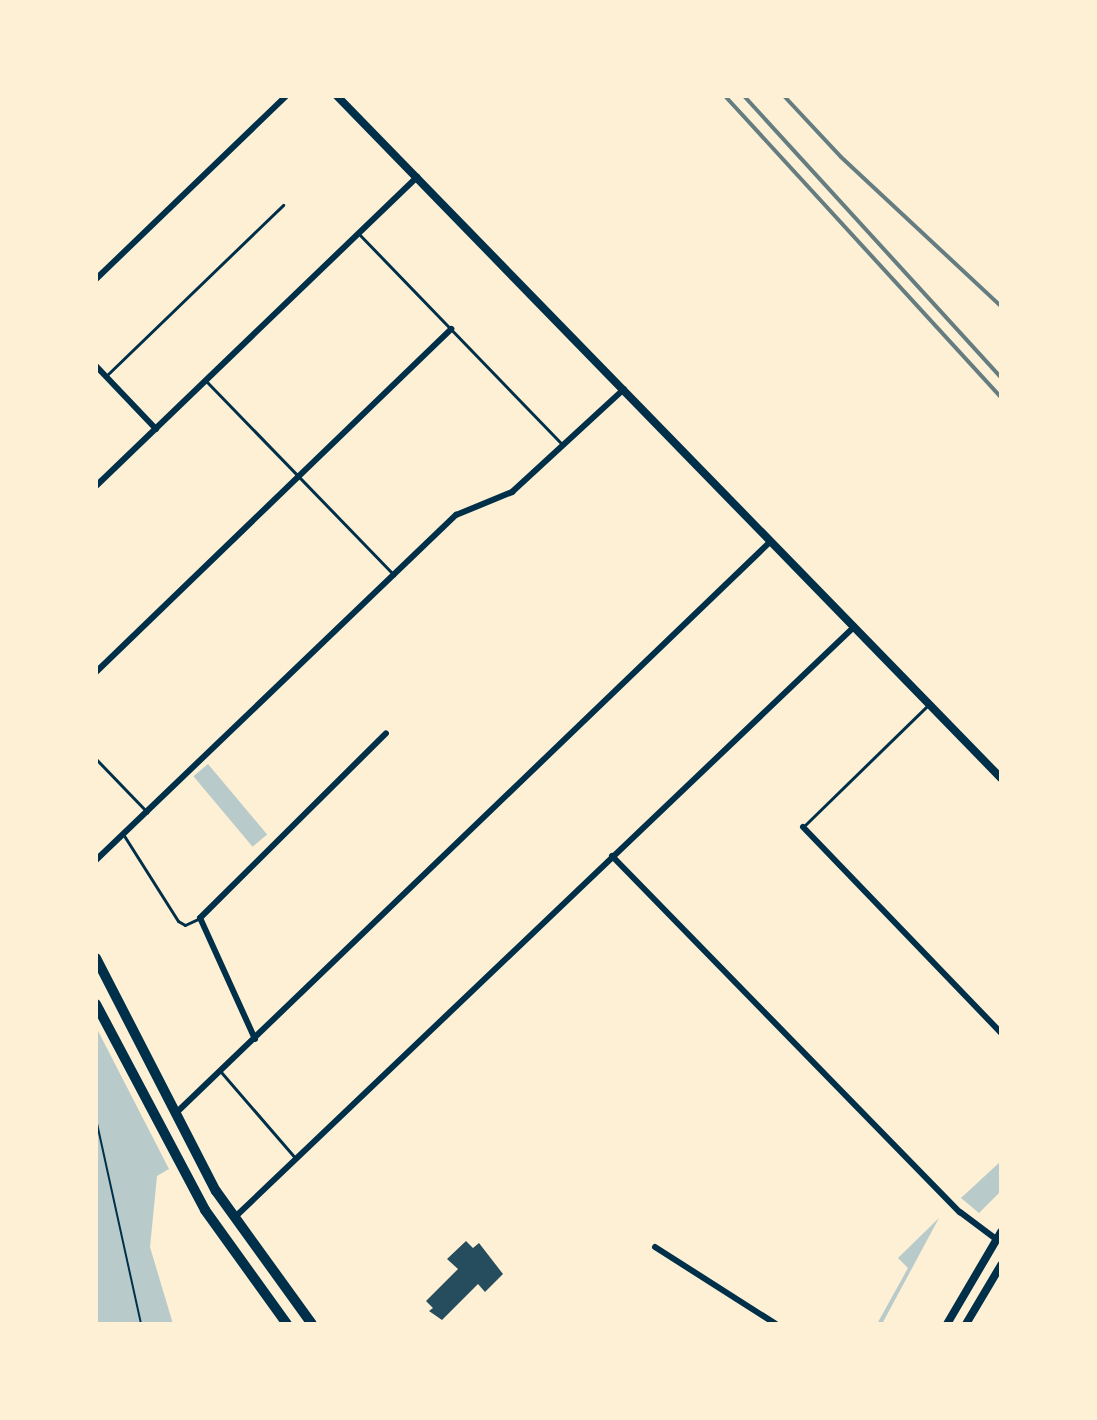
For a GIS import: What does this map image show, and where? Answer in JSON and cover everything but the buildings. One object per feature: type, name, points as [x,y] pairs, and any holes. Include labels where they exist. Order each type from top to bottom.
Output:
[{"type":"highway","points":[[96,958],[233,1219],[312,1324]]},
{"type":"highway","points":[[96,1004],[205,1210],[287,1324]]},
{"type":"main road","points":[[337,96],[1001,778]]},
{"type":"main road","points":[[947,1324],[999,1236]]},
{"type":"main road","points":[[966,1324],[1001,1265]]},
{"type":"street","points":[[96,279],[286,96]]},
{"type":"street","points":[[96,486],[417,177]]},
{"type":"street","points":[[96,672],[451,329]]},
{"type":"street","points":[[96,366],[156,429]]},
{"type":"street","points":[[96,860],[465,508],[512,492],[624,389]]},
{"type":"street","points":[[176,1113],[770,542]]},
{"type":"street","points":[[233,1219],[854,627]]},
{"type":"street","points":[[255,1039],[200,918],[386,733]]},
{"type":"street","points":[[803,827],[1001,1033]]},
{"type":"street","points":[[612,856],[938,1191],[999,1236]]},
{"type":"street","points":[[655,1247],[776,1324]]},
{"type":"lane","points":[[106,377],[283,205]]},
{"type":"lane","points":[[358,233],[563,445]]},
{"type":"lane","points":[[205,380],[394,575]]},
{"type":"lane","points":[[803,827],[929,704]]},
{"type":"lane","points":[[96,759],[147,812]]},
{"type":"lane","points":[[123,834],[178,921],[185,925],[200,918]]},
{"type":"lane","points":[[221,1072],[296,1159]]},
{"type":"path","points":[[96,1119],[141,1324]]},
{"type":"shaded area","points":[[208,764],[267,834],[253,847],[193,776]]},
{"type":"shaded area","points":[[96,1027],[169,1169],[157,1176],[150,1247],[173,1324],[96,1324]]},
{"type":"shaded area","points":[[1001,1161],[1001,1191],[979,1213],[961,1198]]},
{"type":"shaded area","points":[[939,1218],[882,1324],[877,1324],[908,1268],[898,1258]]},
{"type":"railway","points":[[725,96],[1001,397]]},
{"type":"railway","points":[[744,96],[1001,377]]},
{"type":"railway","points":[[784,96],[841,157],[1001,306]]}]
